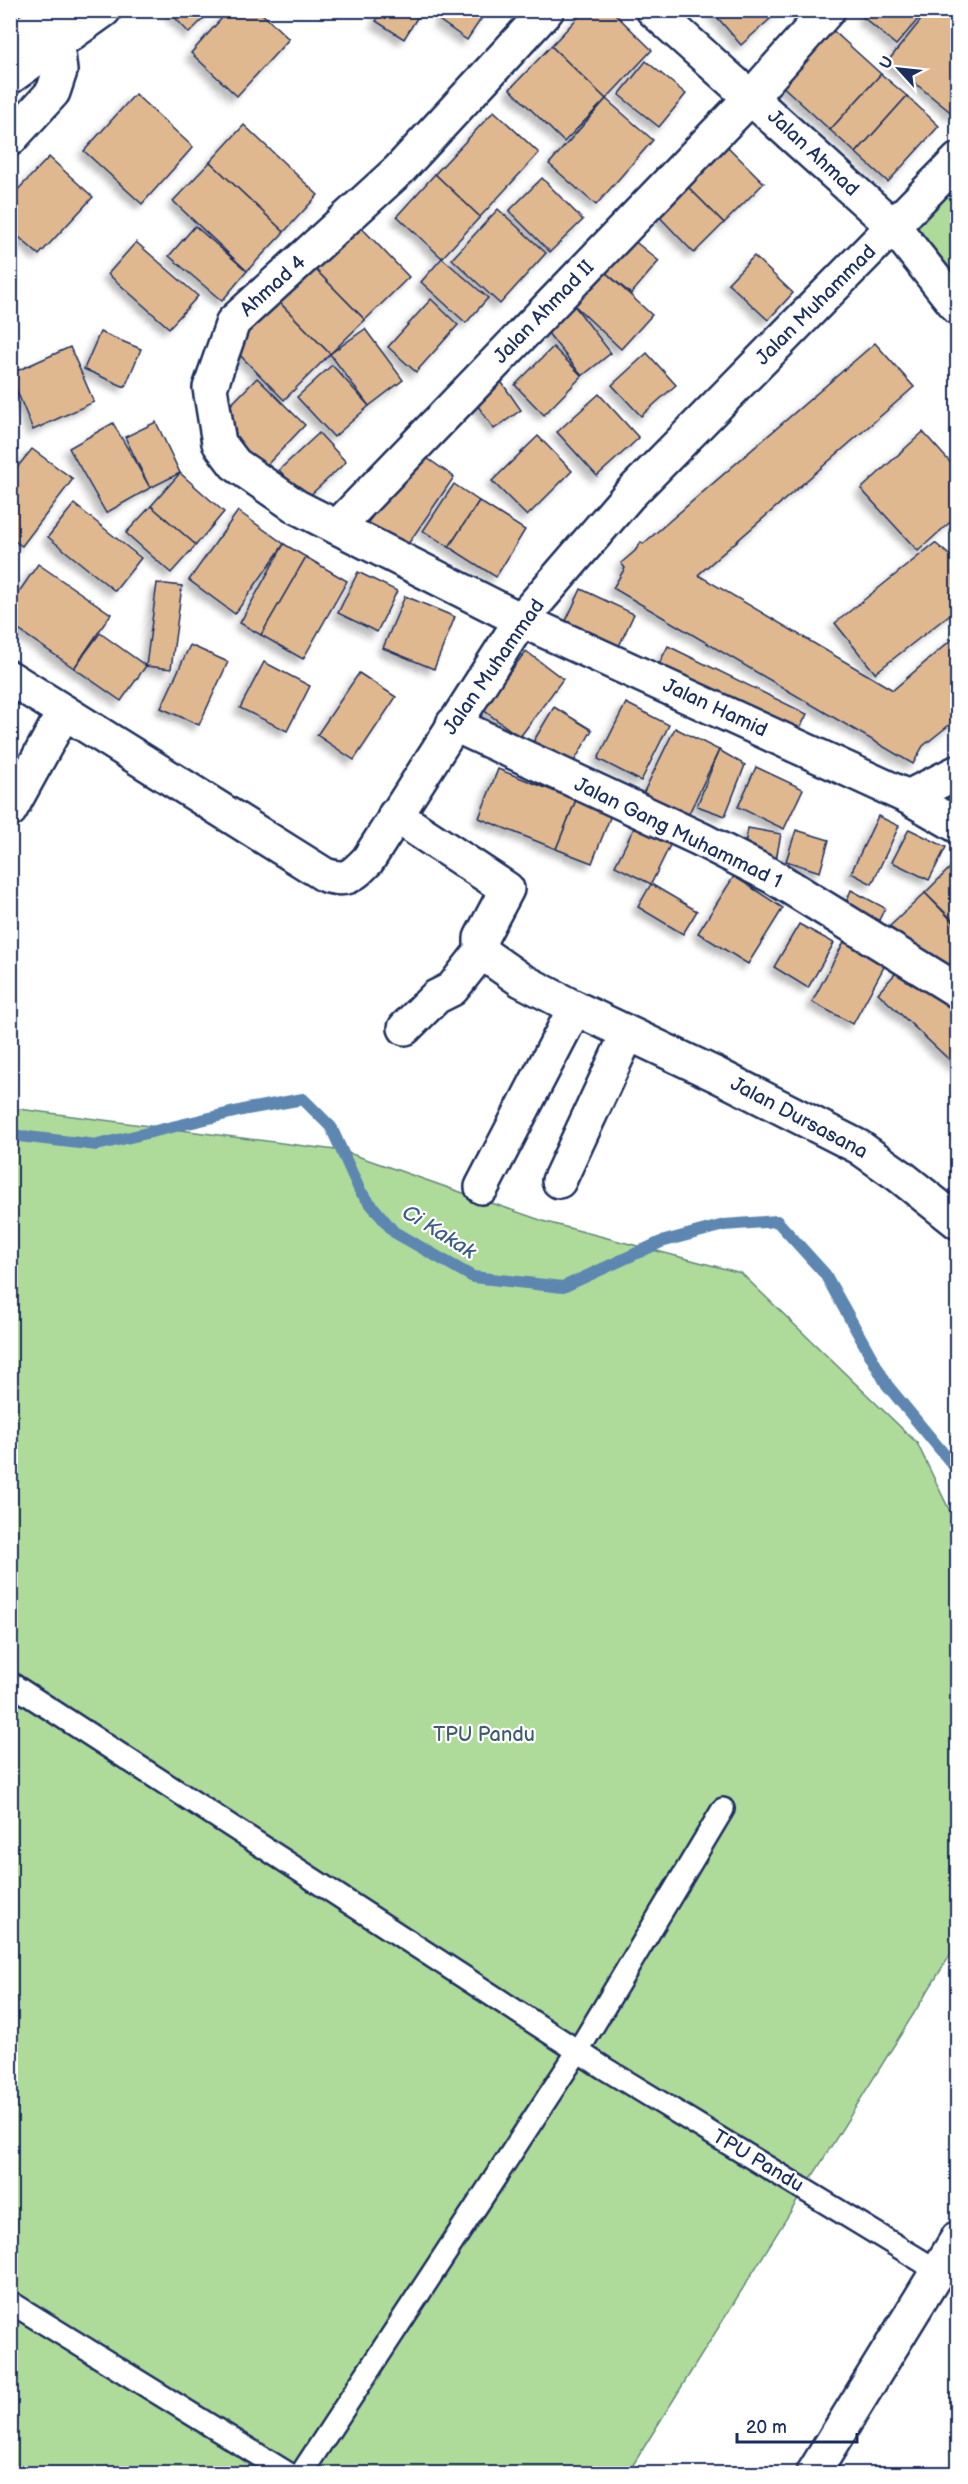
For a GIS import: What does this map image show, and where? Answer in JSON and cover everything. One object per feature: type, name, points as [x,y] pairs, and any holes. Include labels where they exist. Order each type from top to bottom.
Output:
[{"type":"main road","points":[[10,42],[59,10]]},
{"type":"main road","points":[[10,77],[104,10]]},
{"type":"main road","name":"Ahmad 4","points":[[521,620],[297,507],[235,464],[219,443],[210,388],[232,322],[399,170],[547,10]]},
{"type":"main road","name":"Jalan Ahmad","points":[[653,10],[752,96],[894,227],[957,309]]},
{"type":"main road","name":"Jalan Ahmad II","points":[[337,527],[752,96],[828,10]]},
{"type":"main road","points":[[10,139],[52,92],[60,71],[57,44]]},
{"type":"main road","name":"Jalan Muhammad","points":[[10,678],[325,875],[339,879],[353,876],[368,860],[521,620],[628,496],[894,227],[957,160]]},
{"type":"main road","name":"Jalan Hamid","points":[[521,620],[908,796],[957,826]]},
{"type":"main road","points":[[10,810],[64,712]]},
{"type":"main road","name":"Jalan Gang Muhammad 1","points":[[453,724],[700,839],[772,876],[957,991]]},
{"type":"main road","points":[[908,796],[957,772]]},
{"type":"main road","points":[[395,815],[507,889],[481,938],[481,952],[452,989],[436,997],[405,1028]]},
{"type":"main road","name":"Jalan Dursasana","points":[[481,952],[521,980],[627,1035],[717,1075],[859,1147],[900,1176],[957,1222]]},
{"type":"main road","points":[[482,1187],[575,1008]]},
{"type":"main road","points":[[560,1181],[627,1035]]},
{"type":"main road","points":[[813,2474],[948,2277],[957,2238]]},
{"type":"lane","name":"TPU Pandu","points":[[10,1683],[578,2050],[948,2277]]},
{"type":"lane","points":[[301,2474],[578,2050],[723,1809]]},
{"type":"lane","points":[[10,2302],[289,2474]]},
{"type":"green space","points":[[957,186],[957,277],[918,228]]},
{"type":"green space","name":"TPU Pandu","points":[[11,1108],[343,1151],[546,1222],[741,1273],[917,1443],[957,1526],[957,1944],[628,2473],[11,2474]]},
{"type":"building","points":[[168,10],[212,10],[189,33]]},
{"type":"building","points":[[229,10],[258,10],[289,39],[237,96],[191,53]]},
{"type":"building","points":[[383,10],[422,10],[404,39],[376,21]]},
{"type":"building","points":[[445,10],[487,10],[467,40],[439,20]]},
{"type":"building","points":[[585,10],[611,10],[652,50],[606,99],[551,46]]},
{"type":"building","points":[[711,10],[780,10],[741,45]]},
{"type":"building","points":[[868,10],[926,10],[896,45],[863,17]]},
{"type":"building","points":[[929,10],[958,10],[958,110],[954,115],[888,61]]},
{"type":"building","points":[[827,25],[881,74],[830,130],[777,81]]},
{"type":"building","points":[[551,46],[606,99],[564,142],[510,89]]},
{"type":"building","points":[[646,61],[686,94],[659,127],[619,95]]},
{"type":"building","points":[[881,74],[907,96],[856,153],[830,130]]},
{"type":"building","points":[[135,94],[193,147],[142,204],[84,151]]},
{"type":"building","points":[[907,96],[939,126],[888,182],[856,153]]},
{"type":"building","points":[[606,99],[653,140],[596,205],[549,164]]},
{"type":"building","points":[[494,111],[539,153],[480,217],[435,174]]},
{"type":"building","points":[[244,125],[318,195],[284,232],[210,162]]},
{"type":"building","points":[[720,139],[764,183],[724,223],[680,179]]},
{"type":"building","points":[[49,157],[93,197],[39,255],[10,229],[10,198]]},
{"type":"building","points":[[210,162],[284,232],[247,271],[173,201]]},
{"type":"building","points":[[435,174],[480,217],[442,258],[397,216]]},
{"type":"building","points":[[542,178],[583,220],[550,252],[509,211]]},
{"type":"building","points":[[680,179],[724,223],[694,253],[651,208]]},
{"type":"building","points":[[498,209],[546,253],[500,304],[452,259]]},
{"type":"building","points":[[357,223],[409,277],[365,320],[313,267]]},
{"type":"building","points":[[195,226],[247,271],[222,301],[169,256]]},
{"type":"building","points":[[632,239],[659,261],[631,294],[604,271]]},
{"type":"building","points":[[136,242],[198,296],[169,328],[108,274]]},
{"type":"building","points":[[754,256],[793,293],[768,320],[728,283]]},
{"type":"building","points":[[442,258],[488,298],[466,323],[421,282]]},
{"type":"building","points":[[313,267],[365,320],[330,354],[278,301]]},
{"type":"building","points":[[604,271],[652,315],[621,349],[573,304]]},
{"type":"building","points":[[431,299],[458,325],[416,372],[388,347]]},
{"type":"building","points":[[278,301],[330,354],[284,400],[231,346]]},
{"type":"building","points":[[573,304],[611,353],[582,376],[544,328]]},
{"type":"building","points":[[365,329],[403,380],[369,406],[330,354]]},
{"type":"building","points":[[100,332],[141,349],[125,387],[84,369]]},
{"type":"building","points":[[875,343],[914,387],[698,575],[893,690],[958,634],[958,718],[923,746],[913,764],[613,588],[625,568],[621,563],[635,551],[641,542],[643,544]]},
{"type":"building","points":[[70,347],[94,402],[33,430],[10,374]]},
{"type":"building","points":[[553,347],[582,376],[544,415],[515,385]]},
{"type":"building","points":[[647,353],[676,385],[641,416],[612,385]]},
{"type":"building","points":[[332,365],[369,406],[334,437],[297,397]]},
{"type":"building","points":[[257,378],[305,425],[264,468],[215,421]]},
{"type":"building","points":[[500,380],[521,410],[494,429],[473,399]]},
{"type":"building","points":[[599,394],[639,438],[597,476],[557,432]]},
{"type":"building","points":[[156,422],[180,473],[150,488],[125,437]]},
{"type":"building","points":[[113,423],[150,488],[106,513],[69,448]]},
{"type":"building","points":[[923,432],[958,471],[958,515],[918,551],[861,489]]},
{"type":"building","points":[[319,433],[346,462],[306,499],[279,470]]},
{"type":"building","points":[[538,436],[572,471],[527,516],[492,481]]},
{"type":"building","points":[[32,449],[73,479],[22,546],[10,538],[10,476]]},
{"type":"building","points":[[417,451],[454,477],[404,550],[367,524]]},
{"type":"building","points":[[180,473],[224,512],[196,545],[151,506]]},
{"type":"building","points":[[454,484],[479,501],[449,547],[423,531]]},
{"type":"building","points":[[479,501],[525,530],[496,577],[449,547]]},
{"type":"building","points":[[74,504],[141,558],[115,591],[48,537]]},
{"type":"building","points":[[151,506],[196,545],[171,573],[126,533]]},
{"type":"building","points":[[238,511],[284,544],[235,614],[189,580]]},
{"type":"building","points":[[935,543],[958,562],[958,608],[875,673],[835,623]]},
{"type":"building","points":[[284,544],[306,557],[261,635],[240,623]]},
{"type":"building","points":[[306,557],[347,581],[303,659],[261,635]]},
{"type":"building","points":[[38,564],[111,614],[74,668],[10,624],[10,605]]},
{"type":"building","points":[[358,572],[397,591],[377,632],[338,613]]},
{"type":"building","points":[[157,583],[182,586],[171,669],[146,666]]},
{"type":"building","points":[[581,589],[634,614],[619,646],[566,621]]},
{"type":"building","points":[[405,596],[455,617],[434,669],[383,648]]},
{"type":"building","points":[[100,633],[146,666],[121,701],[74,668]]},
{"type":"building","points":[[190,645],[228,662],[199,725],[161,708]]},
{"type":"building","points":[[668,646],[807,714],[795,738],[656,670]]},
{"type":"building","points":[[526,651],[563,679],[520,737],[482,709]]},
{"type":"building","points":[[264,662],[310,686],[287,731],[240,708]]},
{"type":"building","points":[[359,673],[396,697],[354,760],[317,735]]},
{"type":"building","points":[[626,703],[669,725],[641,781],[598,759]]},
{"type":"building","points":[[554,707],[592,730],[572,765],[533,742]]},
{"type":"building","points":[[675,728],[719,750],[683,826],[638,804]]},
{"type":"building","points":[[719,750],[745,765],[725,816],[697,806]]},
{"type":"building","points":[[756,767],[803,789],[784,829],[738,807]]},
{"type":"building","points":[[498,769],[576,800],[556,849],[479,818]]},
{"type":"building","points":[[958,775],[958,814],[938,794]]},
{"type":"building","points":[[576,800],[611,815],[592,863],[556,849]]},
{"type":"building","points":[[878,816],[899,826],[872,884],[851,873]]},
{"type":"building","points":[[637,822],[673,839],[651,884],[615,866]]},
{"type":"building","points":[[748,828],[781,834],[776,860],[743,854]]},
{"type":"building","points":[[909,829],[946,847],[929,880],[892,862]]},
{"type":"building","points":[[796,830],[829,840],[820,872],[786,861]]},
{"type":"building","points":[[958,860],[958,925],[925,893]]},
{"type":"building","points":[[734,876],[783,908],[748,964],[698,933]]},
{"type":"building","points":[[651,884],[697,911],[683,934],[638,907]]},
{"type":"building","points":[[851,890],[885,908],[871,936],[841,916]]},
{"type":"building","points":[[925,893],[958,927],[958,957],[937,977],[890,926]]},
{"type":"building","points":[[799,924],[834,943],[808,988],[774,967]]},
{"type":"building","points":[[844,942],[885,965],[853,1024],[812,1002]]},
{"type":"building","points":[[903,965],[958,1016],[957,1067],[878,993]]},
{"type":"waterway","name":"Ci Kakak","points":[[10,1135],[97,1145],[247,1109],[303,1099],[331,1127],[360,1191],[394,1232],[473,1277],[563,1287],[661,1242],[724,1225],[777,1221],[825,1274],[887,1385],[958,1471]]}]
